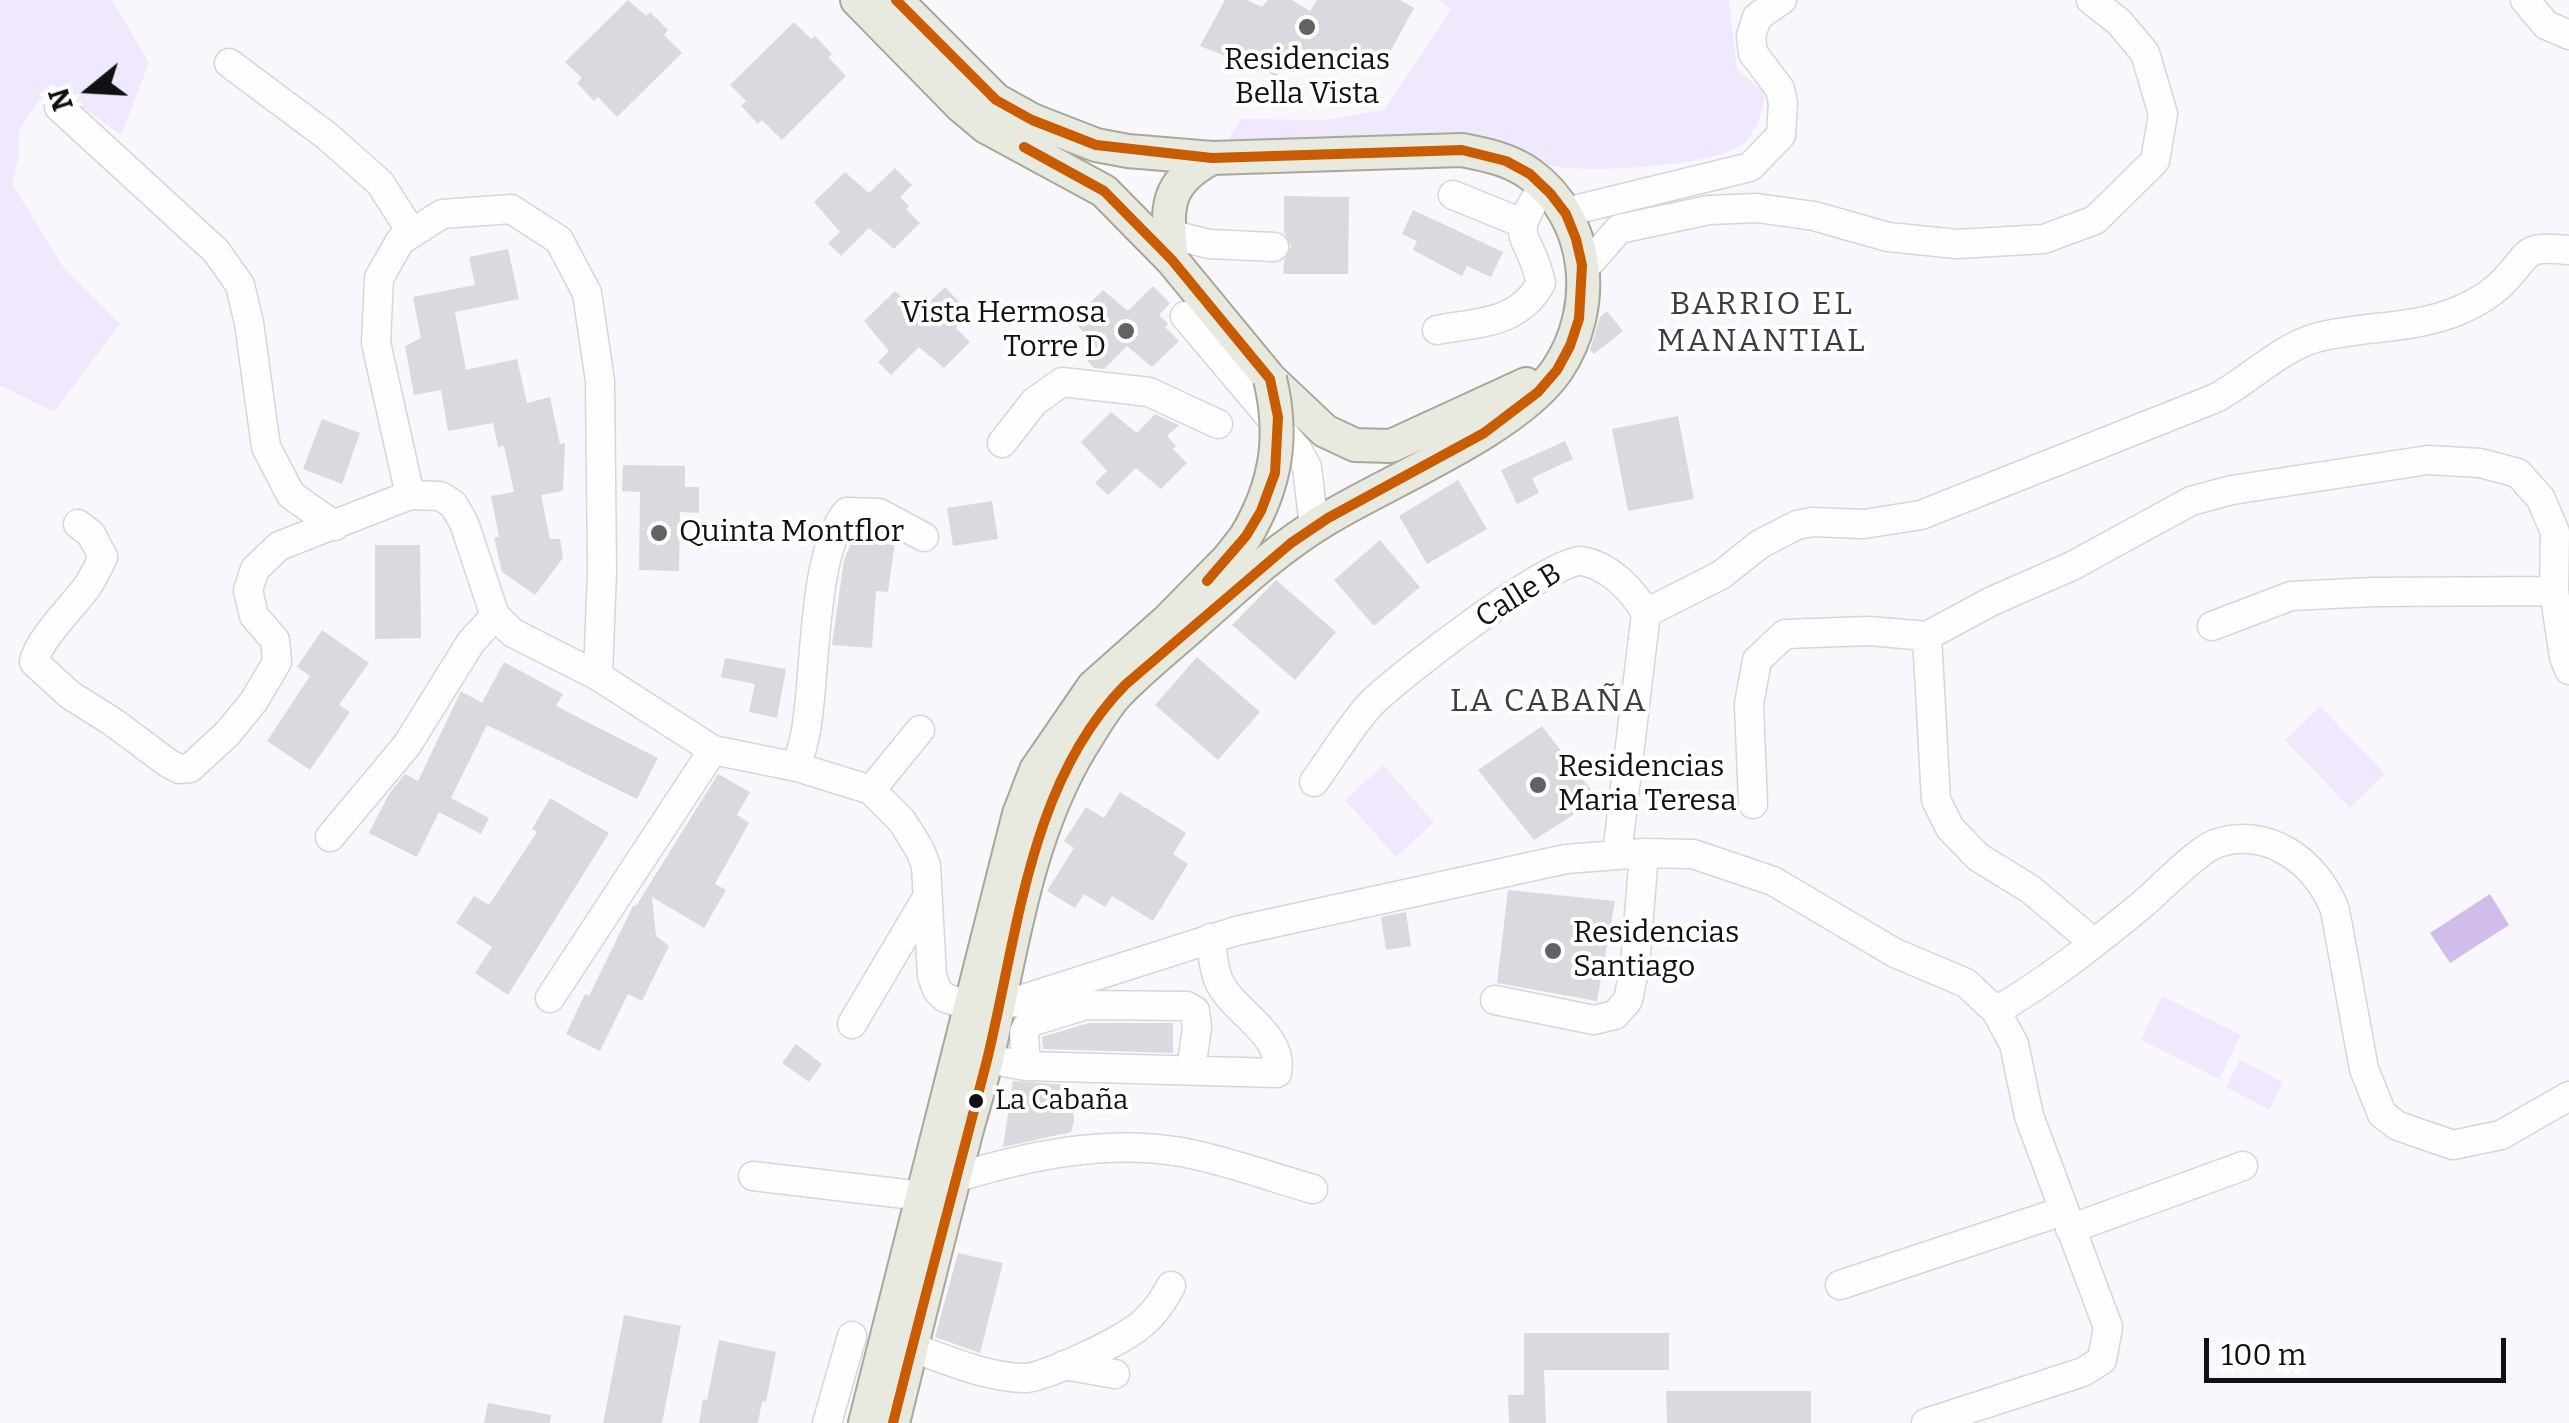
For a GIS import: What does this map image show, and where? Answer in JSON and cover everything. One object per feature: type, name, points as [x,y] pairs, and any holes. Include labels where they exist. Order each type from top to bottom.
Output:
[{"type":"main road","points":[[856,0],[960,106],[986,126],[1104,192],[1171,247],[1270,379],[1325,432],[1355,445],[1391,446],[1557,370]]},
{"type":"main road","points":[[894,1423],[898,1346],[922,1196],[1064,776],[1114,696],[1269,557],[1314,527],[1499,422],[1557,370],[1584,294],[1579,242],[1566,212],[1527,171],[1499,157],[1462,150],[1212,158],[1096,145],[1032,120],[996,100],[896,0]]},
{"type":"main road","points":[[1171,247],[1171,198],[1188,170],[1212,158]]},
{"type":"main road","points":[[864,1423],[898,1346],[955,1178],[987,1059],[985,1006],[1019,814],[1036,770],[1093,687],[1228,560],[1246,536],[1275,474],[1278,416],[1270,379]]},
{"type":"street","points":[[1566,212],[1750,167],[1781,134],[1780,89],[1753,53],[1751,36],[1757,17],[1782,0]]},
{"type":"street","points":[[1583,270],[1619,229],[1710,210],[1757,208],[1814,216],[1888,237],[1957,244],[2044,239],[2095,220],[2155,161],[2163,114],[2145,53],[2119,22],[2091,0]]},
{"type":"street","points":[[2524,0],[2546,25],[2569,35]]},
{"type":"street","points":[[229,63],[327,136],[380,184],[412,233]]},
{"type":"street","points":[[58,107],[216,251],[240,285],[249,322],[266,447],[291,495],[335,526]]},
{"type":"street","points":[[1437,330],[1510,316],[1533,298],[1541,283],[1536,263],[1522,237],[1522,223],[1544,185]]},
{"type":"street","points":[[1453,196],[1522,223]]},
{"type":"street","points":[[1605,204],[1619,229]]},
{"type":"street","points":[[410,495],[376,342],[379,278],[400,240],[442,214],[511,209],[559,240],[587,294],[600,380],[602,571],[598,676]]},
{"type":"street","points":[[1171,247],[1274,247]]},
{"type":"street","points":[[1495,1000],[1594,1020],[1615,1015],[1628,1000],[1634,966],[1631,853],[1646,612],[1722,576],[1760,544],[1796,524],[1864,524],[1921,515],[2216,398],[2246,382],[2280,354],[2314,338],[2422,323],[2460,310],[2484,298],[2506,280],[2521,257],[2544,248],[2569,250]]},
{"type":"street","points":[[1185,316],[1296,449],[1307,468],[1314,527]]},
{"type":"street","points":[[1002,443],[1034,402],[1062,382],[1148,392],[1218,424]]},
{"type":"street","points":[[1753,804],[1749,704],[1757,660],[1785,634],[1868,630],[1928,636],[1992,601],[2072,566],[2191,501],[2232,490],[2428,460],[2480,463],[2518,473],[2541,499],[2555,532],[2554,591],[2569,670]]},
{"type":"street","points":[[78,524],[91,534],[102,558],[90,582],[43,643],[34,662],[70,695],[179,769],[190,768],[226,734],[254,701],[277,662],[274,640],[254,616],[248,590],[256,569],[278,546],[410,495],[440,496],[453,504],[464,522],[495,616],[513,632],[598,676],[713,750],[797,767],[871,790],[902,821],[920,850],[928,883],[926,901],[934,983],[945,998],[985,1006],[1210,938],[1566,859],[1631,853],[1693,854],[1773,881],[1894,953],[1966,983],[1996,1012],[2014,1044],[2028,1116],[2108,1327],[2102,1360],[2083,1372],[1926,1423]]},
{"type":"street","points":[[797,767],[807,729],[816,623],[834,526],[847,512],[879,513],[924,537]]},
{"type":"street","name":"Calle B","points":[[1314,782],[1370,705],[1501,601],[1556,567],[1580,561],[1621,580],[1646,612]]},
{"type":"street","points":[[2212,626],[2292,596],[2554,591]]},
{"type":"street","points":[[330,837],[407,745],[471,642],[495,616]]},
{"type":"street","points":[[1928,636],[1936,800],[1950,828],[1978,857],[2030,888],[2093,942]]},
{"type":"street","points":[[871,790],[920,730]]},
{"type":"street","points":[[550,998],[713,750]]},
{"type":"street","points":[[1996,1012],[2040,985],[2212,844],[2252,838],[2287,850],[2326,887],[2335,910],[2364,1070],[2382,1114],[2398,1126],[2453,1145],[2500,1135],[2569,1096]]},
{"type":"street","points":[[852,1024],[926,901]]},
{"type":"street","points":[[987,1059],[1026,1066],[1279,1071],[1272,1044],[1218,980],[1210,938]]},
{"type":"street","points":[[1026,1066],[1024,1032],[1030,1022],[1086,1005],[1187,1006],[1195,1012],[1197,1020],[1192,1069]]},
{"type":"street","points":[[955,1178],[1063,1152],[1106,1148],[1179,1152],[1314,1190]]},
{"type":"street","points":[[1840,1285],[2243,1166]]},
{"type":"street","points":[[752,1176],[922,1196]]},
{"type":"street","points":[[827,1423],[840,1334],[898,1346],[968,1368],[1027,1379],[1140,1327],[1160,1306],[1170,1286]]},
{"type":"street","points":[[1062,1365],[1116,1374]]},
{"type":"shaded area","points":[[0,0],[112,0],[149,63],[121,135],[51,84],[19,130],[19,155],[12,184],[62,265],[120,324],[54,412],[0,385]]},
{"type":"shaded area","points":[[1438,0],[1729,0],[1737,69],[1765,93],[1759,119],[1745,142],[1732,150],[1688,162],[1634,167],[1565,168],[1532,160],[1225,147],[1240,119],[1326,120],[1384,110],[1451,10]]},
{"type":"shaded area","points":[[2320,706],[2385,774],[2350,808],[2285,740]]},
{"type":"shaded area","points":[[1383,765],[1434,822],[1396,857],[1345,800]]},
{"type":"shaded area","points":[[2490,894],[2509,925],[2450,963],[2430,933]]},
{"type":"shaded area","points":[[2162,996],[2241,1035],[2219,1079],[2141,1040]]},
{"type":"shaded area","points":[[2240,1060],[2283,1082],[2269,1110],[2226,1087]]},
{"type":"building","points":[[628,0],[646,16],[650,12],[668,30],[664,35],[682,53],[617,117],[598,97],[594,101],[577,83],[582,78],[565,62]]},
{"type":"building","name":"Residencias Bella Vista","points":[[1225,0],[1247,0],[1262,7],[1268,0],[1292,0],[1310,11],[1317,0],[1400,0],[1414,8],[1379,72],[1334,50],[1327,62],[1292,44],[1276,76],[1200,46]]},
{"type":"building","points":[[794,22],[811,39],[815,36],[846,76],[782,140],[762,120],[758,124],[741,106],[746,101],[730,85]]},
{"type":"building","points":[[895,168],[912,185],[900,197],[920,223],[894,249],[869,228],[841,256],[828,243],[840,232],[814,202],[845,172],[869,193]]},
{"type":"building","points":[[1284,196],[1349,197],[1348,274],[1283,274],[1291,247],[1284,233]]},
{"type":"building","points":[[1413,210],[1503,252],[1491,277],[1467,266],[1462,276],[1413,250],[1417,241],[1402,234]]},
{"type":"building","points":[[508,249],[519,299],[455,312],[466,370],[517,359],[527,403],[550,397],[560,444],[565,443],[563,491],[541,495],[550,539],[560,539],[563,558],[535,595],[502,572],[491,496],[514,492],[504,446],[498,447],[493,423],[448,431],[441,390],[414,395],[405,346],[421,338],[413,297],[475,285],[469,257]]},
{"type":"building","name":"Vista Hermosa Torre D","points":[[1153,286],[1170,303],[1159,315],[1179,341],[1152,367],[1127,346],[1104,369],[1094,368],[1087,361],[1098,350],[1073,320],[1103,290],[1128,311]]},
{"type":"building","points":[[945,287],[962,305],[950,316],[970,342],[944,368],[919,347],[891,375],[878,362],[889,351],[864,321],[895,291],[919,312]]},
{"type":"building","points":[[1607,311],[1623,331],[1594,354],[1590,350],[1600,317]]},
{"type":"building","points":[[1111,412],[1137,433],[1155,414],[1179,425],[1167,436],[1187,463],[1161,489],[1136,468],[1108,495],[1095,483],[1107,471],[1081,442]]},
{"type":"building","points":[[1678,416],[1694,499],[1628,511],[1612,429]]},
{"type":"building","points":[[322,419],[360,433],[342,484],[303,469]]},
{"type":"building","points":[[1565,441],[1573,459],[1532,478],[1539,493],[1517,504],[1501,470]]},
{"type":"building","name":"Quinta Montflor","points":[[623,465],[685,466],[685,487],[699,487],[699,513],[680,512],[679,571],[639,570],[640,492],[622,491]]},
{"type":"building","points":[[1458,480],[1487,529],[1427,564],[1399,516]]},
{"type":"building","points":[[992,501],[998,539],[953,546],[947,508]]},
{"type":"building","points":[[857,530],[874,530],[895,542],[888,592],[876,591],[872,648],[832,645],[844,560]]},
{"type":"building","points":[[1380,540],[1420,587],[1374,626],[1334,580]]},
{"type":"building","points":[[375,545],[420,545],[421,638],[375,639]]},
{"type":"building","points":[[1276,580],[1336,632],[1295,680],[1232,625]]},
{"type":"building","points":[[322,630],[369,663],[339,705],[350,712],[310,770],[267,741],[310,676],[297,667]]},
{"type":"building","points":[[1197,657],[1260,712],[1218,760],[1155,705]]},
{"type":"building","points":[[725,658],[786,669],[777,718],[749,712],[755,684],[721,677]]},
{"type":"building","points":[[504,662],[563,694],[556,706],[658,758],[637,799],[487,725],[451,798],[489,818],[481,834],[439,812],[417,857],[369,833],[389,794],[405,774],[418,781],[461,691],[482,703]]},
{"type":"building","name":"Residencias Maria Teresa","points":[[1542,726],[1598,799],[1534,840],[1478,770]]},
{"type":"building","points":[[718,774],[750,792],[737,815],[749,823],[715,884],[726,890],[704,928],[652,897],[656,936],[669,946],[642,1001],[628,994],[600,1051],[566,1034],[633,906]]},
{"type":"building","points":[[1120,792],[1186,833],[1173,854],[1188,864],[1153,921],[1112,896],[1105,907],[1084,894],[1075,908],[1047,891],[1074,848],[1064,841],[1086,807],[1104,818]]},
{"type":"building","points":[[550,798],[609,833],[508,995],[475,973],[492,947],[456,923],[474,896],[489,905],[537,832],[532,829]]},
{"type":"building","name":"Residencias Santiago","points":[[1508,890],[1615,901],[1597,1001],[1497,983]]},
{"type":"building","points":[[1406,912],[1411,946],[1386,950],[1381,917]]},
{"type":"building","points":[[1089,1023],[1173,1023],[1173,1053],[1043,1049],[1042,1037]]},
{"type":"building","points":[[796,1044],[822,1064],[809,1082],[782,1063]]},
{"type":"building","points":[[1013,1081],[1071,1085],[1071,1132],[1003,1147]]},
{"type":"building","points":[[958,1253],[1003,1263],[980,1353],[935,1337]]},
{"type":"building","points":[[624,1315],[681,1326],[662,1423],[603,1423]]},
{"type":"building","points":[[1524,1333],[1669,1333],[1669,1370],[1544,1370],[1546,1423],[1509,1423],[1508,1395],[1524,1395]]},
{"type":"building","points":[[719,1340],[776,1352],[758,1423],[699,1423]]},
{"type":"building","points":[[1666,1391],[1811,1391],[1811,1423],[1667,1423]]},
{"type":"building","points":[[488,1403],[551,1415],[550,1423],[484,1423]]},
{"type":"transit line","points":[[893,1423],[987,1060],[1032,862],[1067,767],[1093,724],[1125,685],[1291,543],[1328,518],[1484,433],[1538,392],[1557,370],[1570,346],[1579,319],[1582,265],[1566,214],[1530,174],[1506,161],[1462,150],[1212,158],[1096,145],[1032,120],[996,100],[896,0]]},
{"type":"transit line","points":[[1024,147],[1104,191],[1172,260],[1270,379],[1278,417],[1275,473],[1261,511],[1246,536],[1207,581]]},
{"type":"place","name":"Residencias Bella Vista","points":[[1307,27]]},
{"type":"place","name":"Vista Hermosa Torre D","points":[[1126,331]]},
{"type":"place","name":"Quinta Montflor","points":[[659,533]]},
{"type":"place","name":"Residencias Maria Teresa","points":[[1538,785]]},
{"type":"place","name":"Residencias Santiago","points":[[1553,951]]},
{"type":"place","name":"La Cabaña","points":[[976,1101]]},
{"type":"district","name":"BARRIO EL MANANTIAL","points":[[1762,324]]},
{"type":"district","name":"LA CABAÑA","points":[[1549,702]]}]
